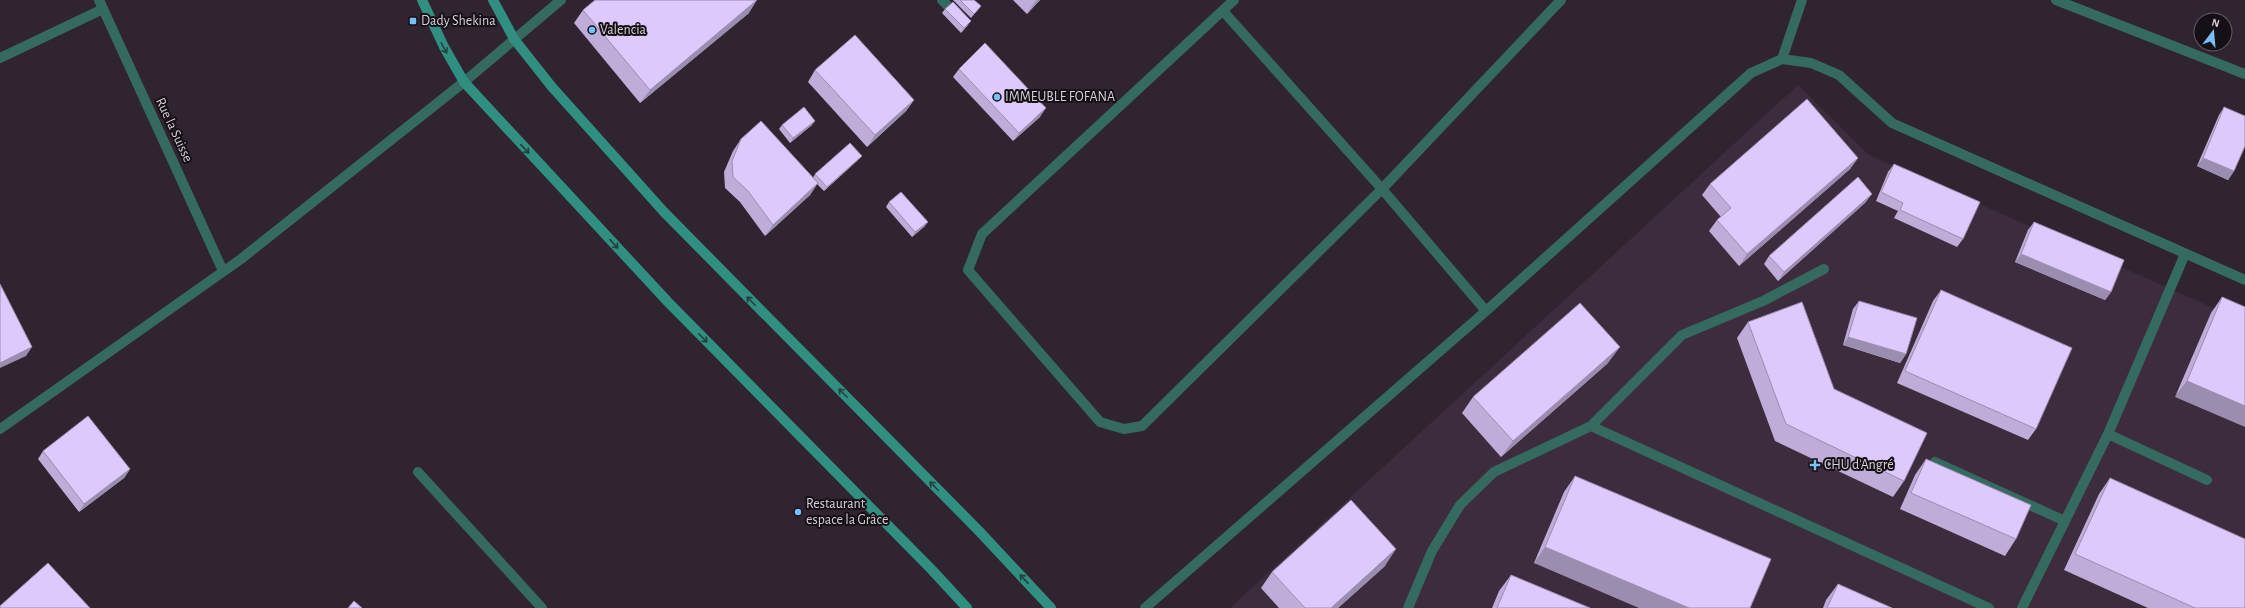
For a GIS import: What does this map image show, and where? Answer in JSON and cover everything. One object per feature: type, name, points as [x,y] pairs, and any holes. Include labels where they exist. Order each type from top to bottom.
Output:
[{"type":"main road","points":[[422,0],[444,47],[464,82],[668,302],[967,608]]},
{"type":"main road","points":[[493,0],[514,39],[552,87],[664,212],[979,531],[1051,608]]},
{"type":"street","points":[[0,429],[241,259],[464,82],[561,0]]},
{"type":"street","points":[[1234,0],[982,234],[968,270],[1100,422],[1124,429],[1142,426],[1382,189],[1561,0]]},
{"type":"street","points":[[1782,59],[1802,0]]},
{"type":"street","points":[[2056,0],[2245,74]]},
{"type":"street","points":[[0,58],[101,5]]},
{"type":"street","name":"Rue la Suisse","points":[[101,5],[223,271]]},
{"type":"street","points":[[1222,11],[1382,189],[1486,311]]},
{"type":"street","points":[[1145,608],[1486,311],[1751,73],[1782,59],[1811,63],[1839,75],[1892,123],[2245,280]]},
{"type":"street","points":[[2022,608],[2108,434],[2185,254]]},
{"type":"street","points":[[1408,608],[1432,551],[1460,505],[1494,472],[1591,426],[1682,335],[1763,301],[1824,269]]},
{"type":"street","points":[[1591,426],[1989,608]]},
{"type":"street","points":[[2108,434],[2207,480]]},
{"type":"street","points":[[1935,462],[2065,521]]},
{"type":"street","points":[[418,472],[542,608]]},
{"type":"shaded area","name":"CHU d'Angré","points":[[1798,85],[1869,155],[2245,322],[2245,608],[1230,608]]},
{"type":"building","points":[[595,0],[757,0],[650,90],[583,10]]},
{"type":"building","points":[[960,0],[974,0],[981,6],[974,14]]},
{"type":"building","points":[[953,2],[971,21],[964,28],[945,9]]},
{"type":"building","points":[[855,35],[914,100],[875,135],[815,70]]},
{"type":"building","name":"IMMEUBLE FOFANA","points":[[985,43],[1046,108],[1019,133],[959,69]]},
{"type":"building","points":[[1807,99],[1858,158],[1747,254],[1717,220],[1731,208],[1710,184]]},
{"type":"building","points":[[804,107],[815,121],[793,138],[782,125]]},
{"type":"building","points":[[2224,107],[2245,116],[2245,146],[2234,171],[2203,158]]},
{"type":"building","points":[[761,121],[818,183],[773,225],[748,191],[733,177],[732,161],[741,139]]},
{"type":"building","points":[[850,143],[862,156],[827,187],[815,174]]},
{"type":"building","points":[[1894,164],[1980,202],[1963,239],[1900,210],[1903,203],[1881,192]]},
{"type":"building","points":[[1858,177],[1872,194],[1784,272],[1769,256]]},
{"type":"building","points":[[901,192],[928,222],[915,232],[889,202]]},
{"type":"building","points":[[2034,222],[2124,260],[2111,292],[2021,254]]},
{"type":"building","points":[[0,284],[32,347],[0,363]]},
{"type":"building","points":[[1941,290],[2072,348],[2036,429],[1905,371]]},
{"type":"building","points":[[2222,297],[2245,307],[2245,406],[2187,381]]},
{"type":"building","points":[[1859,301],[1917,318],[1906,354],[1848,337]]},
{"type":"building","points":[[1802,302],[1834,389],[1927,433],[1904,481],[1786,424],[1748,322]]},
{"type":"building","points":[[1580,303],[1620,347],[1513,441],[1473,397]]},
{"type":"building","points":[[88,416],[130,469],[84,504],[43,451]]},
{"type":"building","points":[[1926,459],[2031,505],[2016,539],[1911,493]]},
{"type":"building","points":[[1575,476],[1771,559],[1750,608],[1689,608],[1545,547]]},
{"type":"building","points":[[2110,478],[2245,539],[2245,608],[2195,608],[2075,554]]},
{"type":"building","points":[[1351,500],[1396,549],[1331,608],[1305,608],[1272,572]]},
{"type":"building","points":[[48,563],[90,608],[0,608],[0,606]]},
{"type":"building","points":[[1511,575],[1590,608],[1497,608]]},
{"type":"building","points":[[1838,584],[1892,608],[1827,608]]},
{"type":"building","points":[[354,601],[362,608],[348,608]]},
{"type":"place","name":"Dady Shekina","points":[[413,21]]},
{"type":"place","name":"Valencia","points":[[592,30]]},
{"type":"place","name":"IMMEUBLE FOFANA","points":[[997,97]]},
{"type":"place","name":"CHU d'Angré","points":[[1815,465]]},
{"type":"place","name":"Restaurant espace la Grâce","points":[[798,512]]}]
